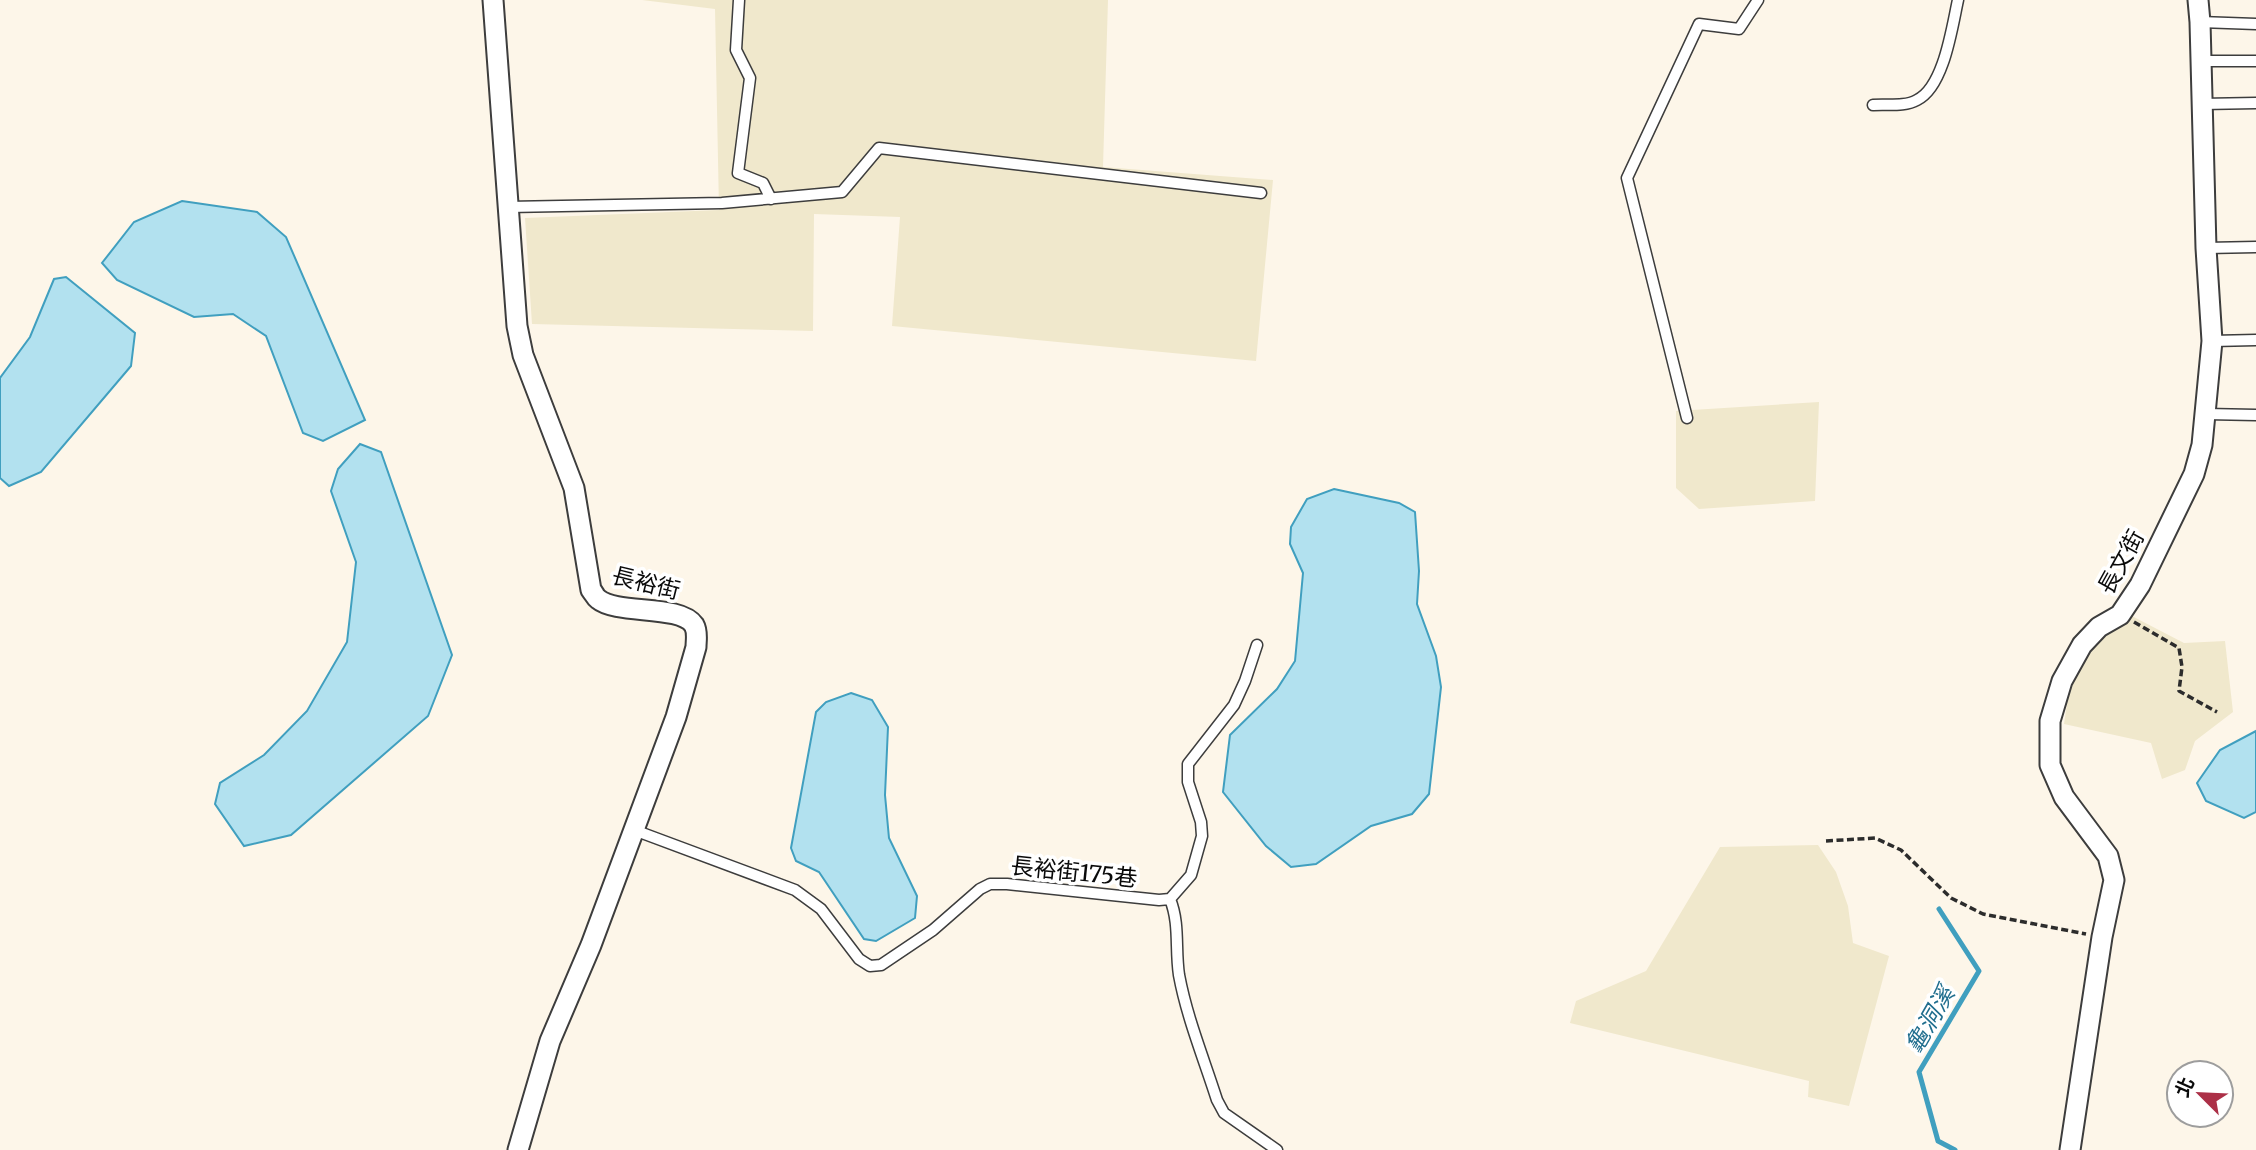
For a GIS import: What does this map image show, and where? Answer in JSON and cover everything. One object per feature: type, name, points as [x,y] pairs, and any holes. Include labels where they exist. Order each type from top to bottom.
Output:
[{"type":"street","name":"長裕街","points":[[493,0],[517,327],[523,355],[573,488],[592,590],[599,600],[611,604],[685,618],[694,625],[697,635],[676,717],[591,944],[550,1041],[518,1150]]},
{"type":"street","name":"長文街","points":[[2070,1150],[2113,880],[2108,856],[2064,797],[2050,765],[2050,721],[2062,681],[2082,645],[2099,627],[2120,615],[2140,585],[2194,474],[2202,445],[2212,341],[2206,248],[2198,0]]},
{"type":"lane","points":[[738,0],[736,50],[750,78],[738,173],[763,183],[771,199]]},
{"type":"lane","points":[[1687,418],[1627,178],[1699,24],[1739,29],[1758,0]]},
{"type":"lane","points":[[1874,105],[1910,103],[1921,99],[1933,84],[1945,61],[1958,0]]},
{"type":"lane","points":[[2200,22],[2256,24]]},
{"type":"lane","points":[[2201,61],[2256,61]]},
{"type":"lane","points":[[2202,104],[2256,103]]},
{"type":"lane","points":[[509,207],[722,203],[842,192],[879,148],[1261,193]]},
{"type":"lane","points":[[2206,248],[2256,247]]},
{"type":"lane","points":[[2212,341],[2256,340]]},
{"type":"lane","points":[[2206,414],[2256,415]]},
{"type":"lane","points":[[1257,645],[1234,705],[1188,764],[1188,782],[1201,822],[1202,836],[1191,875],[1170,900],[1177,915],[1179,971],[1186,1004],[1217,1100],[1224,1112],[1277,1150]]},
{"type":"lane","name":"長裕街175巷","points":[[634,830],[795,890],[821,909],[859,959],[870,965],[881,965],[923,937],[980,889],[990,884],[1170,900]]},
{"type":"path","points":[[2120,615],[2179,648],[2182,667],[2179,691],[2217,712]]},
{"type":"path","points":[[1826,841],[1875,838],[1901,850],[1951,898],[1983,914],[2102,937]]},
{"type":"shaded area","points":[[642,0],[1108,0],[1103,167],[1273,180],[1256,361],[892,326],[900,217],[814,214],[813,331],[532,324],[525,218],[719,210],[715,9]]},
{"type":"shaded area","points":[[1819,402],[1815,501],[1699,509],[1676,488],[1676,411]]},
{"type":"shaded area","points":[[2128,614],[2184,643],[2225,641],[2233,712],[2195,741],[2185,770],[2162,779],[2151,743],[2064,724],[2069,690],[2084,658],[2104,634]]},
{"type":"shaded area","points":[[1818,845],[1836,872],[1848,906],[1853,943],[1889,956],[1849,1106],[1808,1097],[1809,1081],[1570,1023],[1576,1001],[1646,971],[1720,847]]},
{"type":"water","points":[[182,201],[257,212],[286,237],[365,420],[323,441],[303,433],[266,336],[233,314],[194,317],[117,280],[102,263],[134,222]]},
{"type":"water","points":[[66,277],[135,333],[131,366],[41,472],[9,486],[0,478],[0,378],[30,337],[54,279]]},
{"type":"water","points":[[360,444],[381,452],[452,655],[428,716],[291,835],[244,846],[215,804],[220,783],[264,755],[307,711],[347,642],[356,562],[331,491],[338,469]]},
{"type":"water","points":[[1334,489],[1399,503],[1415,512],[1419,571],[1417,604],[1436,656],[1441,687],[1429,794],[1412,814],[1371,826],[1316,864],[1291,867],[1266,846],[1223,792],[1230,735],[1277,689],[1295,661],[1303,573],[1290,544],[1291,527],[1307,499]]},
{"type":"water","points":[[851,693],[872,700],[888,727],[885,795],[889,838],[917,896],[915,918],[876,941],[864,939],[819,872],[796,861],[791,848],[816,712],[826,702]]},
{"type":"water","points":[[2256,731],[2256,812],[2244,818],[2206,801],[2197,783],[2220,750]]},
{"type":"waterway","name":"龜洞溪","points":[[1939,909],[1979,971],[1919,1072],[1938,1141],[1955,1150]]}]
